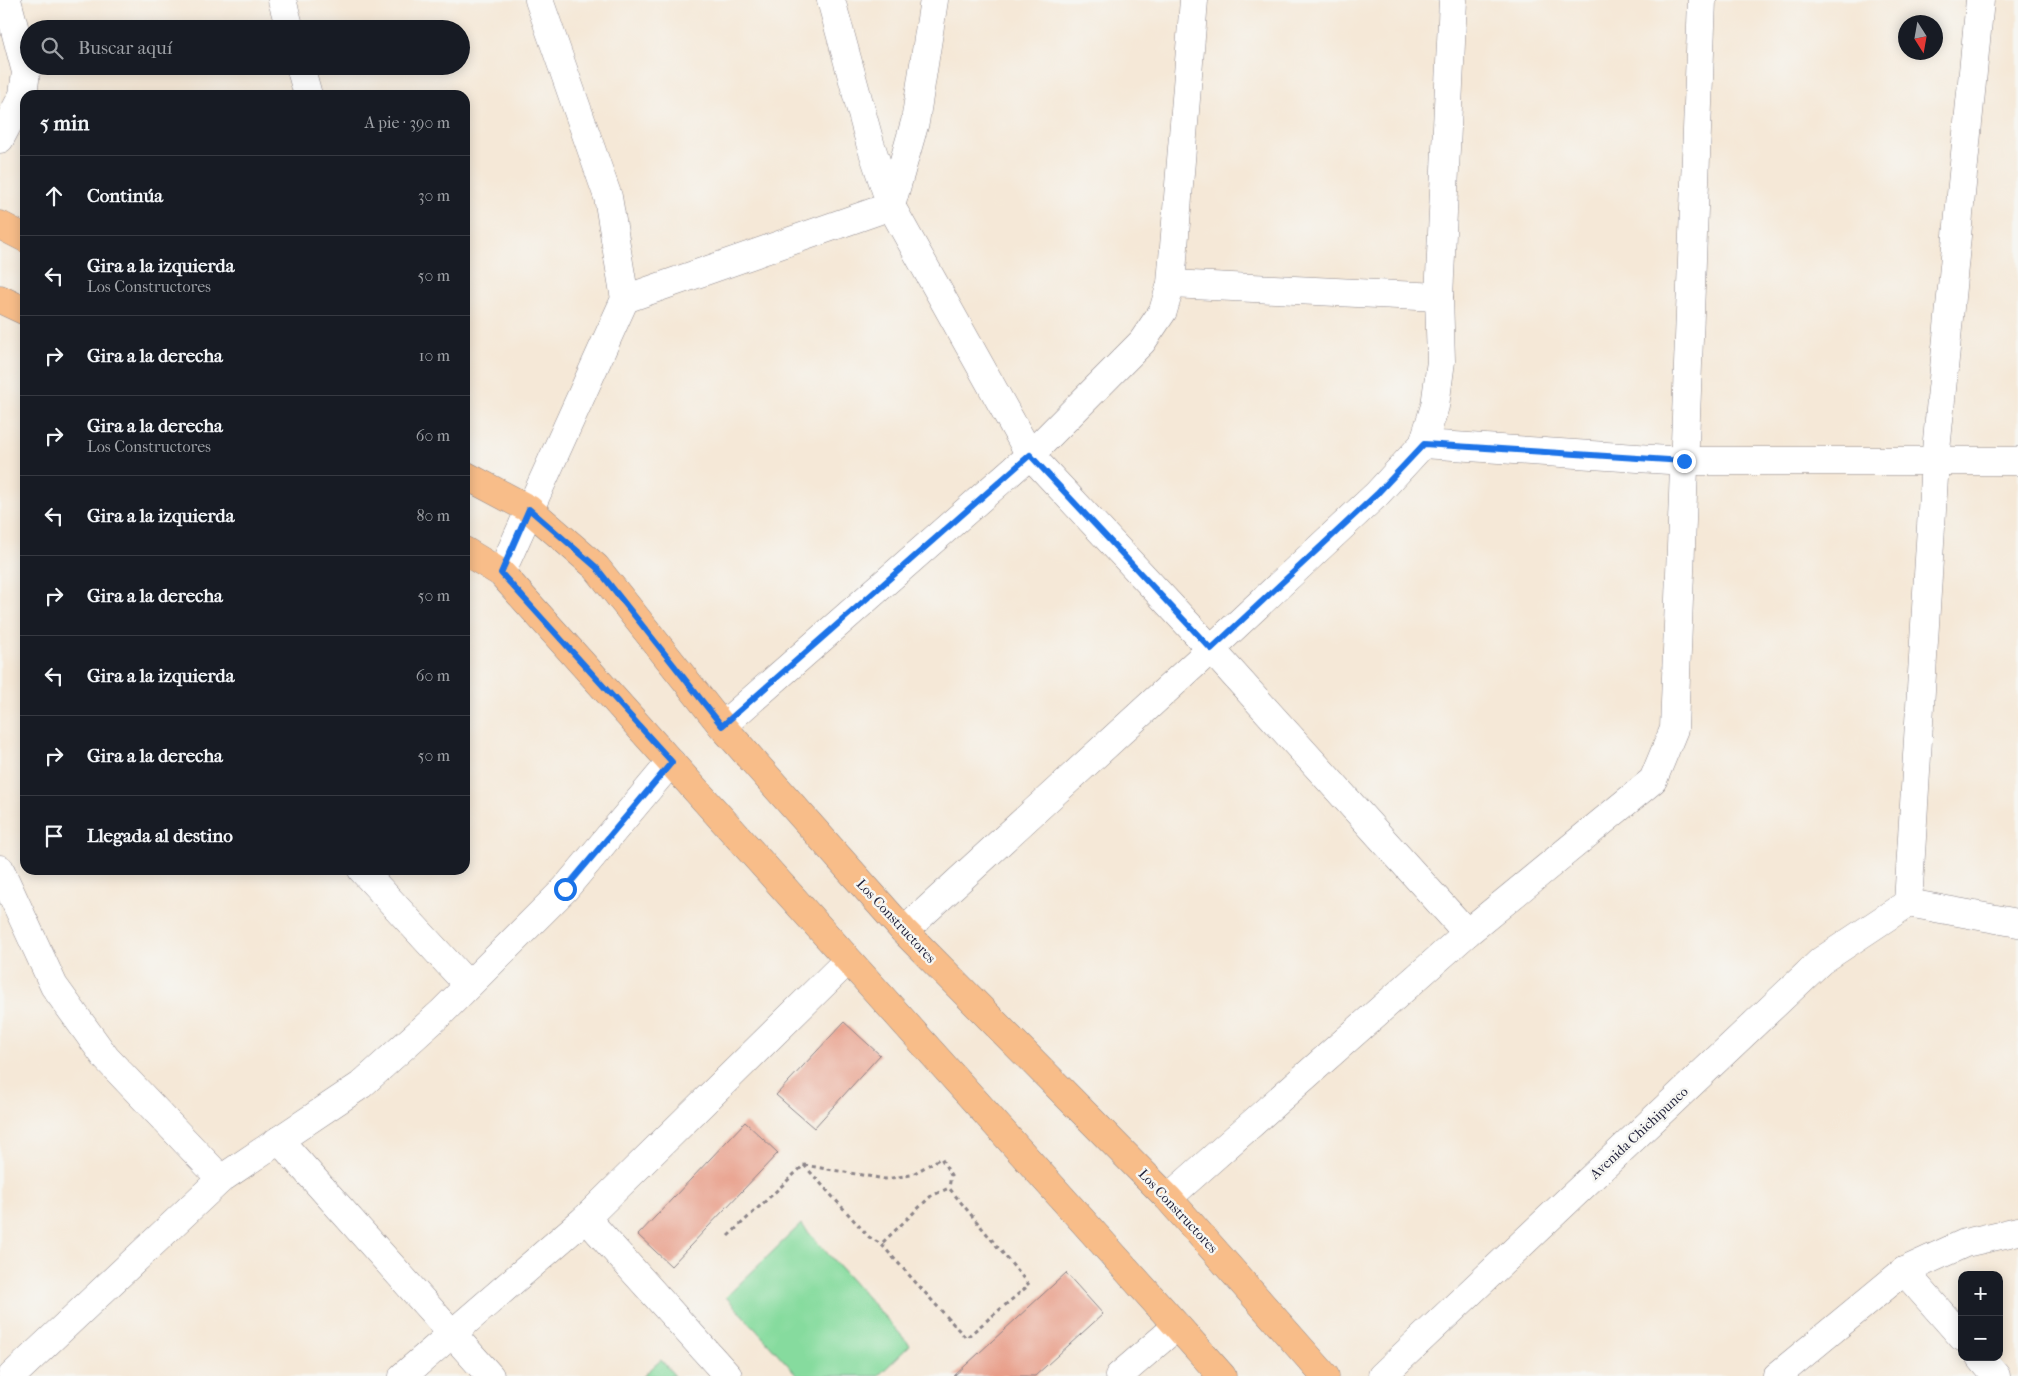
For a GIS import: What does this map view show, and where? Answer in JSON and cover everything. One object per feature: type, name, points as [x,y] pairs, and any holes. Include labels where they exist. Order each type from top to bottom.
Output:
[{"type":"main road","points":[[0,225],[20,235]]},
{"type":"main road","points":[[0,299],[20,309]]},
{"type":"main road","name":"Los Constructores","points":[[470,477],[529,509],[596,567],[722,726],[904,931],[1168,1198],[1325,1376]]},
{"type":"main road","points":[[470,554],[501,573],[672,762],[847,961],[1222,1376]]},
{"type":"street","points":[[7,0],[20,49]]},
{"type":"street","points":[[282,0],[288,20]]},
{"type":"street","points":[[501,573],[625,299],[608,197],[539,0]]},
{"type":"street","points":[[831,0],[870,144],[891,206],[1030,455],[1211,649],[1467,933]]},
{"type":"street","points":[[891,206],[915,122],[934,0]]},
{"type":"street","points":[[722,726],[1030,455],[1142,342],[1163,311],[1171,284],[1194,0]]},
{"type":"street","points":[[904,931],[1377,494],[1424,444],[1435,406],[1441,361],[1439,297],[1453,0]]},
{"type":"street","points":[[1168,1198],[1467,933],[1653,780],[1674,729],[1702,0]]},
{"type":"street","points":[[1980,0],[1936,461],[1908,903],[2018,923]]},
{"type":"street","points":[[24,90],[26,75]]},
{"type":"street","points":[[302,75],[307,90]]},
{"type":"street","points":[[0,139],[20,101]]},
{"type":"street","points":[[625,299],[891,206]]},
{"type":"street","points":[[1171,284],[1439,297]]},
{"type":"street","points":[[1424,444],[1684,461],[2018,461]]},
{"type":"street","points":[[0,1362],[12,1376],[221,1179],[361,1085],[442,1012],[565,889],[672,762]]},
{"type":"street","points":[[0,869],[54,986],[106,1058],[221,1179]]},
{"type":"street","points":[[367,875],[468,985]]},
{"type":"street","name":"Avenida Chichipunco","points":[[1382,1376],[1821,961],[1908,903]]},
{"type":"street","points":[[403,1376],[586,1218],[847,961]]},
{"type":"street","points":[[279,1140],[453,1332],[490,1376]]},
{"type":"street","points":[[586,1218],[728,1376]]},
{"type":"street","points":[[1777,1376],[1904,1271],[1965,1243],[2018,1231]]},
{"type":"street","points":[[1904,1271],[1958,1332]]},
{"type":"street","points":[[1119,1376],[1177,1326]]},
{"type":"street","points":[[1983,1361],[1996,1376]]},
{"type":"path","points":[[941,1158],[951,1175],[949,1188],[1029,1285],[966,1338],[881,1244],[869,1237],[804,1165],[885,1179],[911,1174],[941,1158]]},
{"type":"path","points":[[728,1236],[804,1165]]},
{"type":"path","points":[[881,1244],[931,1196],[949,1188]]},
{"type":"green space","points":[[801,1224],[910,1345],[878,1376],[798,1376],[726,1297]]},
{"type":"green space","points":[[661,1360],[675,1376],[643,1376]]},
{"type":"building","points":[[844,1022],[880,1055],[814,1128],[776,1095]]},
{"type":"building","points":[[745,1122],[778,1153],[671,1266],[638,1235]]},
{"type":"building","points":[[1066,1273],[1103,1314],[1035,1376],[954,1376]]},
{"type":"route","points":[[565,889],[672,762],[501,573],[529,509],[596,567],[722,726],[1030,455],[1211,649],[1377,494],[1424,444],[1684,461]]}]
